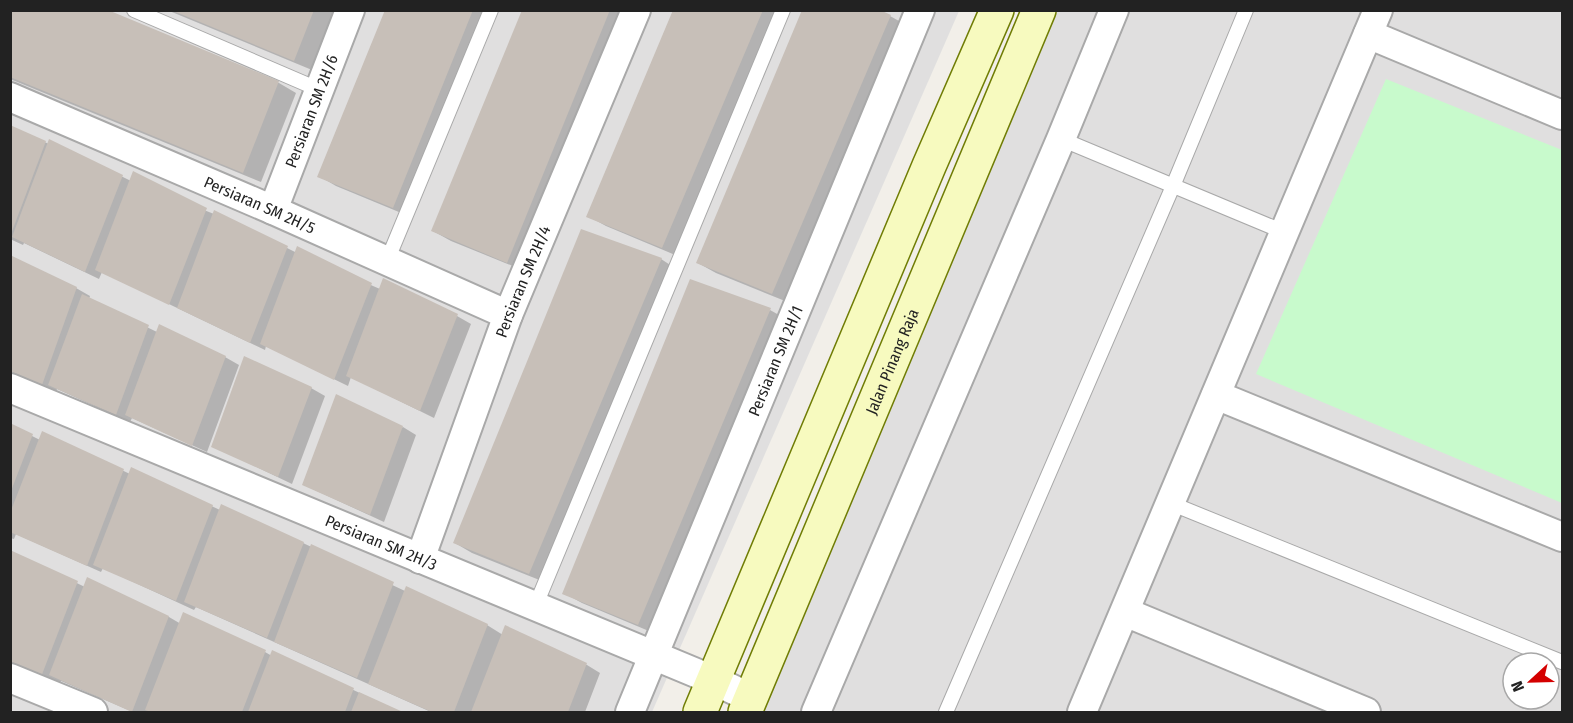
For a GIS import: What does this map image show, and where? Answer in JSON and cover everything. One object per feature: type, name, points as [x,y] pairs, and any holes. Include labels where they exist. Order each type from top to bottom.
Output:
[{"type":"main road","points":[[707,703],[925,177],[997,10]]},
{"type":"main road","name":"Jalan Pinang Raja","points":[[748,705],[1039,10]]},
{"type":"street","name":"Persiaran SM 2H/6","points":[[273,210],[350,10]]},
{"type":"street","name":"Persiaran SM 2H/4","points":[[420,559],[508,315],[636,10]]},
{"type":"street","name":"Persiaran SM 2H/1","points":[[630,712],[655,657],[921,10]]},
{"type":"street","points":[[816,712],[1114,10]]},
{"type":"street","points":[[1082,712],[1373,22],[1563,115]]},
{"type":"street","name":"Persiaran SM 2H/5","points":[[10,98],[273,210],[508,315]]},
{"type":"street","name":"Persiaran SM 2H/3","points":[[10,388],[655,657],[707,703],[748,705]]},
{"type":"street","points":[[1216,394],[1563,537]]},
{"type":"street","points":[[1125,612],[1366,712]]},
{"type":"street","points":[[10,678],[93,712]]},
{"type":"lane","points":[[134,10],[320,90]]},
{"type":"lane","points":[[387,261],[491,10]]},
{"type":"lane","points":[[535,607],[783,10]]},
{"type":"lane","points":[[946,712],[1173,186],[1246,10]]},
{"type":"lane","points":[[1061,139],[1284,232]]},
{"type":"lane","points":[[1170,503],[1563,662]]},
{"type":"shaded area","points":[[10,11],[959,11],[652,712],[11,712]]},
{"type":"shaded area","points":[[1046,11],[1562,11],[1562,712],[756,712]]},
{"type":"green space","points":[[1386,79],[1562,150],[1562,503],[1256,374]]},
{"type":"building","points":[[10,10],[108,10],[279,81],[243,173],[10,77]]},
{"type":"building","points":[[171,10],[314,10],[294,61]]},
{"type":"building","points":[[385,10],[473,10],[393,208],[317,177]]},
{"type":"building","points":[[522,10],[610,10],[507,263],[431,231]]},
{"type":"building","points":[[673,10],[763,10],[662,248],[586,217]]},
{"type":"building","points":[[802,10],[880,10],[891,15],[772,294],[696,263]]},
{"type":"building","points":[[10,125],[46,141],[11,234],[10,234]]},
{"type":"building","points":[[49,139],[123,175],[85,272],[12,237]]},
{"type":"building","points":[[133,171],[207,208],[169,305],[95,270]]},
{"type":"building","points":[[214,210],[288,246],[250,343],[177,308]]},
{"type":"building","points":[[581,229],[662,258],[529,574],[453,543]]},
{"type":"building","points":[[297,246],[372,283],[334,380],[260,344]]},
{"type":"building","points":[[10,255],[77,287],[42,385],[10,371]]},
{"type":"building","points":[[383,278],[458,314],[420,411],[346,376]]},
{"type":"building","points":[[690,279],[771,308],[638,625],[562,594]]},
{"type":"building","points":[[82,294],[149,325],[116,415],[48,385]]},
{"type":"building","points":[[159,324],[226,356],[192,446],[125,415]]},
{"type":"building","points":[[244,356],[312,387],[278,477],[211,447]]},
{"type":"building","points":[[336,394],[403,426],[370,515],[302,485]]},
{"type":"building","points":[[10,423],[33,434],[11,491],[10,491]]},
{"type":"building","points":[[42,431],[124,469],[87,566],[10,532],[10,513]]},
{"type":"building","points":[[131,467],[213,505],[176,601],[93,565]]},
{"type":"building","points":[[221,504],[304,542],[267,638],[184,602]]},
{"type":"building","points":[[311,544],[394,582],[357,678],[274,642]]},
{"type":"building","points":[[10,550],[78,581],[41,677],[10,664]]},
{"type":"building","points":[[87,577],[169,616],[132,712],[49,675]]},
{"type":"building","points":[[406,586],[488,624],[454,712],[432,712],[368,684]]},
{"type":"building","points":[[183,612],[266,650],[242,712],[151,712],[145,710]]},
{"type":"building","points":[[505,625],[587,663],[568,712],[471,712]]},
{"type":"building","points":[[272,650],[354,688],[345,712],[248,712]]},
{"type":"building","points":[[359,692],[403,712],[351,712]]}]
